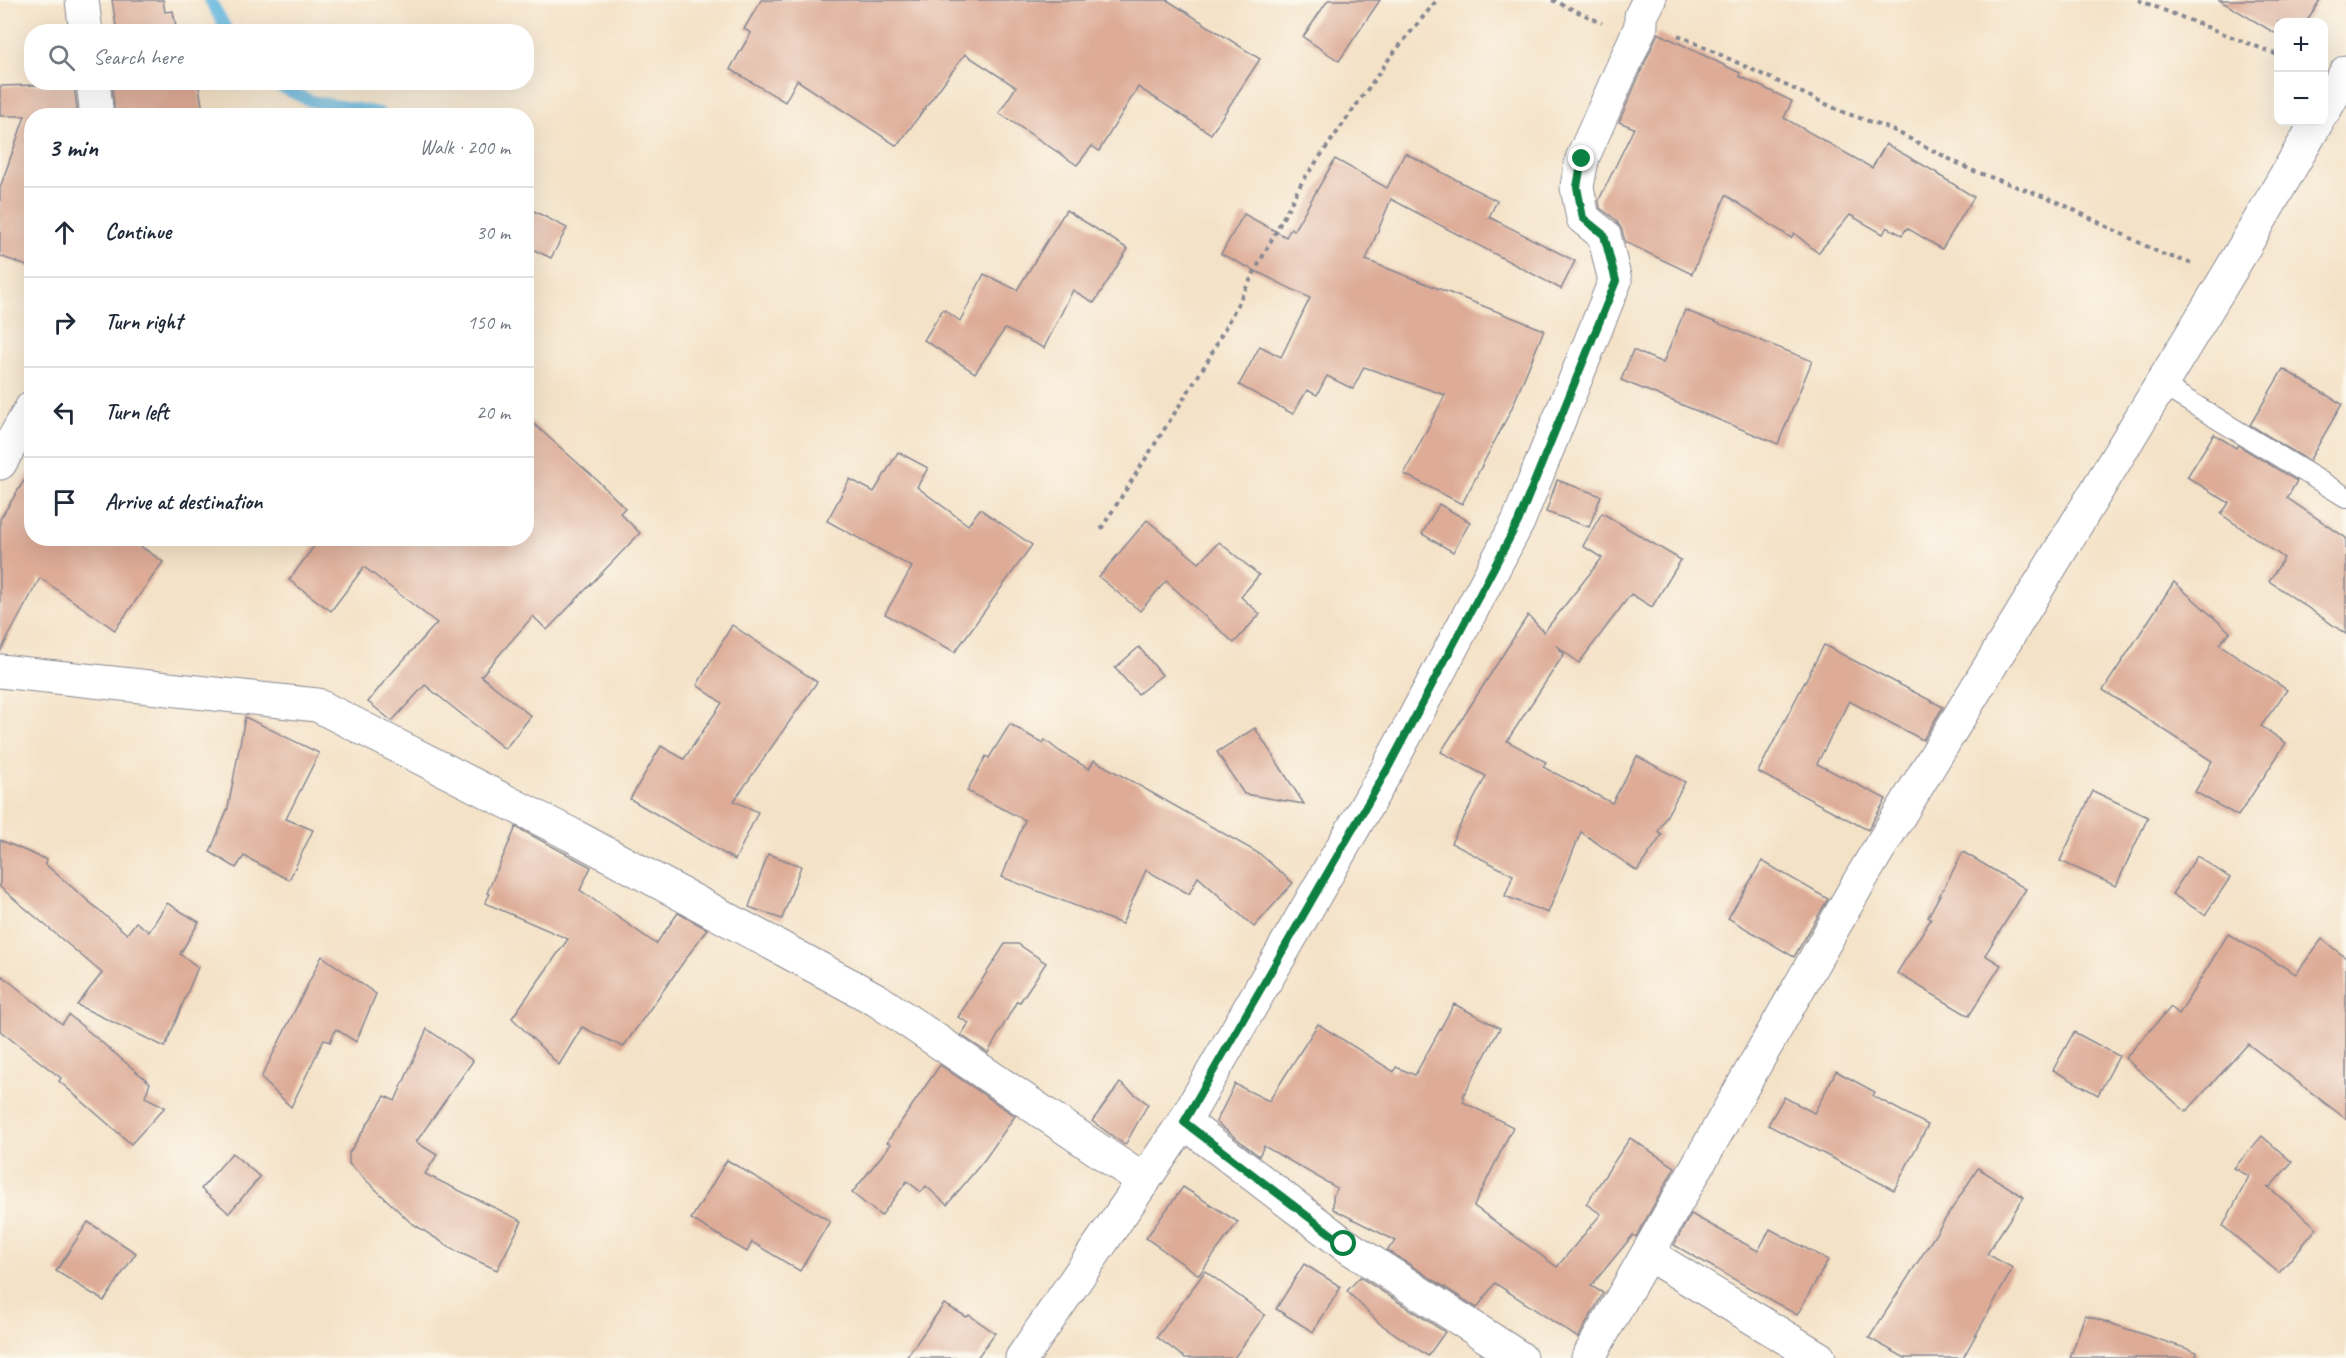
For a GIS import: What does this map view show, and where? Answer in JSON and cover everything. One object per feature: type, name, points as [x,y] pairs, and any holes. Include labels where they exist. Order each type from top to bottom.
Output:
[{"type":"street","points":[[82,0],[85,24]]},
{"type":"street","points":[[1022,1358],[1184,1122],[1388,768],[1518,522],[1616,281],[1604,235],[1583,218],[1577,187],[1582,159],[1642,18]]},
{"type":"street","points":[[2328,104],[2346,72]]},
{"type":"street","points":[[94,90],[96,108]]},
{"type":"street","points":[[1588,1358],[1863,875],[2162,385],[2315,126]]},
{"type":"street","points":[[0,463],[24,421]]},
{"type":"street","points":[[0,671],[317,705],[572,834],[877,1000],[1144,1181]]},
{"type":"street","points":[[1184,1122],[1344,1244],[1520,1358]]},
{"type":"street","points":[[1647,1254],[1819,1358]]},
{"type":"lane","points":[[2162,385],[2346,498]]},
{"type":"path","points":[[1101,530],[1207,362],[1302,182],[1391,56],[1437,0]]},
{"type":"path","points":[[1552,0],[1642,18],[1843,112],[1891,129],[1971,170],[2056,201],[2162,254],[2229,273]]},
{"type":"path","points":[[2138,0],[2274,53]]},
{"type":"building","points":[[112,0],[163,0],[165,12],[173,11],[175,24],[116,24]]},
{"type":"building","points":[[761,0],[1167,0],[1260,59],[1211,134],[1138,87],[1099,151],[1092,146],[1077,165],[999,113],[1016,87],[965,54],[897,146],[797,80],[785,102],[730,69],[751,33],[744,29]]},
{"type":"building","points":[[1328,0],[1380,0],[1339,61],[1303,37]]},
{"type":"building","points":[[2219,0],[2320,0],[2309,18],[2274,18],[2274,33]]},
{"type":"building","points":[[1658,33],[1792,101],[1784,118],[1872,168],[1886,144],[1974,197],[1942,249],[1907,228],[1902,235],[1887,227],[1883,234],[1850,215],[1818,253],[1794,233],[1791,238],[1726,195],[1692,274],[1625,242],[1616,220],[1600,208],[1599,200],[1634,128],[1619,122]]},
{"type":"building","points":[[24,85],[24,90],[75,90],[77,108],[24,108],[24,116],[0,116],[0,86]]},
{"type":"building","points":[[113,90],[199,90],[203,108],[114,108]]},
{"type":"building","points":[[24,119],[24,265],[0,256],[0,188]]},
{"type":"building","points":[[1405,153],[1497,201],[1489,217],[1575,261],[1561,289],[1391,199],[1366,260],[1544,330],[1511,410],[1462,504],[1404,474],[1445,395],[1364,367],[1353,389],[1327,376],[1317,395],[1307,390],[1293,414],[1239,385],[1260,346],[1281,357],[1310,298],[1221,254],[1244,214],[1286,237],[1291,228],[1294,230],[1335,159],[1387,188]]},
{"type":"building","points":[[1066,210],[1128,249],[1094,303],[1073,290],[1044,348],[1005,329],[975,373],[924,340],[943,309],[960,321],[984,274],[1017,290]]},
{"type":"building","points":[[534,211],[567,228],[551,258],[534,250]]},
{"type":"building","points":[[1685,310],[1812,361],[1778,444],[1621,380],[1633,350],[1663,363]]},
{"type":"building","points":[[2283,369],[2342,404],[2309,461],[2250,425]]},
{"type":"building","points":[[534,424],[625,508],[620,513],[640,533],[547,630],[533,616],[481,676],[531,716],[505,749],[425,685],[392,721],[368,702],[437,623],[364,567],[331,611],[289,580],[314,546],[534,546]]},
{"type":"building","points":[[2214,434],[2236,448],[2238,445],[2297,481],[2287,498],[2346,538],[2346,634],[2269,581],[2284,558],[2221,514],[2229,503],[2187,477]]},
{"type":"building","points":[[898,452],[928,468],[917,487],[968,525],[980,509],[1032,545],[955,652],[885,614],[912,567],[827,521],[850,479],[874,492]]},
{"type":"building","points":[[1557,480],[1601,496],[1589,527],[1546,512]]},
{"type":"building","points":[[24,481],[24,546],[140,546],[163,562],[115,630],[40,578],[0,652],[0,519]]},
{"type":"building","points":[[1439,504],[1470,522],[1453,552],[1422,534]]},
{"type":"building","points":[[1602,513],[1681,560],[1652,607],[1631,594],[1579,663],[1556,645],[1564,654],[1507,741],[1546,762],[1543,767],[1612,803],[1637,756],[1685,782],[1658,832],[1662,835],[1637,871],[1581,832],[1548,913],[1505,896],[1513,875],[1451,843],[1486,776],[1441,752],[1528,615],[1544,632],[1602,558],[1583,546]]},
{"type":"building","points":[[1147,520],[1199,563],[1219,542],[1259,575],[1241,597],[1260,614],[1234,643],[1166,581],[1140,611],[1099,577]]},
{"type":"building","points":[[2174,582],[2230,632],[2219,644],[2287,690],[2261,726],[2286,743],[2238,816],[2195,792],[2212,761],[2103,690]]},
{"type":"building","points":[[732,625],[817,682],[734,801],[758,812],[735,860],[630,799],[661,746],[684,759],[722,703],[697,685]]},
{"type":"building","points":[[1824,645],[1943,707],[1923,740],[1849,701],[1817,764],[1886,799],[1868,830],[1758,772]]},
{"type":"building","points":[[1139,647],[1162,675],[1138,694],[1115,668]]},
{"type":"building","points":[[245,717],[319,753],[286,819],[313,830],[289,880],[244,856],[236,868],[210,852],[228,808]]},
{"type":"building","points":[[1010,724],[1042,743],[1045,740],[1089,769],[1094,760],[1260,854],[1293,883],[1254,927],[1198,877],[1189,894],[1146,870],[1122,924],[1002,877],[1025,820],[967,791],[986,756],[989,758]]},
{"type":"building","points":[[1255,728],[1304,804],[1244,794],[1217,752]]},
{"type":"building","points":[[2093,791],[2148,817],[2116,886],[2060,861]]},
{"type":"building","points":[[516,827],[591,867],[580,890],[656,944],[678,913],[707,929],[623,1047],[582,1027],[559,1065],[512,1018],[568,939],[485,903],[490,894],[487,893]]},
{"type":"building","points":[[0,840],[47,860],[45,864],[127,934],[136,922],[149,932],[167,903],[199,922],[180,954],[198,967],[165,1047],[77,1005],[102,973],[0,887]]},
{"type":"building","points":[[1963,852],[2026,889],[1985,955],[2001,965],[1969,1016],[1897,973],[1931,919],[1928,917]]},
{"type":"building","points":[[768,854],[801,866],[782,919],[749,907]]},
{"type":"building","points":[[2197,856],[2230,878],[2205,915],[2172,894]]},
{"type":"building","points":[[1762,861],[1828,899],[1794,957],[1728,918]]},
{"type":"building","points":[[2228,934],[2296,974],[2322,939],[2346,958],[2346,1119],[2248,1044],[2186,1112],[2125,1058],[2171,1007],[2179,1014]]},
{"type":"building","points":[[1005,944],[1018,944],[1046,963],[1020,1002],[1017,1001],[988,1053],[961,1035],[969,1023],[958,1017]]},
{"type":"building","points":[[322,956],[376,994],[356,1042],[336,1029],[330,1042],[324,1039],[291,1107],[261,1078]]},
{"type":"building","points":[[0,974],[62,1024],[69,1015],[150,1083],[145,1097],[165,1107],[131,1144],[59,1081],[61,1078],[0,1031]]},
{"type":"building","points":[[1454,1004],[1500,1028],[1463,1096],[1465,1098],[1463,1102],[1513,1127],[1474,1206],[1557,1267],[1601,1214],[1586,1204],[1630,1138],[1675,1167],[1636,1237],[1633,1235],[1591,1286],[1603,1293],[1578,1338],[1495,1283],[1477,1308],[1387,1250],[1396,1241],[1333,1209],[1333,1196],[1337,1188],[1264,1146],[1259,1156],[1216,1122],[1235,1084],[1269,1101],[1318,1024],[1394,1072],[1396,1067],[1415,1075]]},
{"type":"building","points":[[427,1029],[473,1061],[416,1142],[437,1155],[425,1174],[522,1221],[497,1270],[456,1251],[410,1222],[349,1164],[349,1153],[385,1096],[395,1101]]},
{"type":"building","points":[[2074,1032],[2119,1056],[2098,1095],[2053,1070]]},
{"type":"building","points":[[940,1065],[1015,1116],[985,1159],[947,1205],[926,1186],[921,1192],[907,1181],[881,1216],[852,1193],[891,1144],[887,1142]]},
{"type":"building","points":[[1836,1071],[1875,1092],[1873,1096],[1928,1125],[1894,1190],[1768,1125],[1784,1097],[1814,1113]]},
{"type":"building","points":[[1120,1083],[1148,1104],[1125,1145],[1092,1121]]},
{"type":"building","points":[[2262,1136],[2292,1162],[2270,1187],[2267,1186],[2317,1228],[2279,1273],[2223,1226],[2249,1176],[2234,1168]]},
{"type":"building","points":[[232,1153],[260,1177],[229,1213],[201,1189]]},
{"type":"building","points":[[727,1160],[830,1221],[800,1271],[752,1242],[747,1252],[691,1219]]},
{"type":"building","points":[[1978,1168],[2024,1197],[1987,1254],[2013,1268],[1963,1358],[1905,1358],[1869,1338]]},
{"type":"building","points":[[1183,1187],[1238,1222],[1199,1275],[1146,1238]]},
{"type":"building","points":[[1691,1214],[1758,1251],[1770,1229],[1828,1260],[1797,1315],[1674,1245]]},
{"type":"building","points":[[88,1222],[136,1253],[104,1301],[56,1271]]},
{"type":"building","points":[[1304,1264],[1341,1287],[1313,1332],[1276,1309]]},
{"type":"building","points":[[1205,1271],[1265,1315],[1234,1358],[1185,1358],[1157,1337]]},
{"type":"building","points":[[1360,1277],[1445,1332],[1428,1356],[1379,1323],[1347,1291]]},
{"type":"building","points":[[944,1304],[967,1317],[969,1315],[995,1333],[977,1358],[906,1358]]},
{"type":"building","points":[[2085,1315],[2197,1352],[2196,1358],[2070,1358]]},
{"type":"waterway","points":[[210,0],[224,24]]},
{"type":"waterway","points":[[287,90],[311,101],[351,108]]},
{"type":"route","points":[[1344,1244],[1184,1122],[1388,768],[1518,522],[1616,281],[1604,235],[1583,218],[1577,187],[1582,159]]}]
